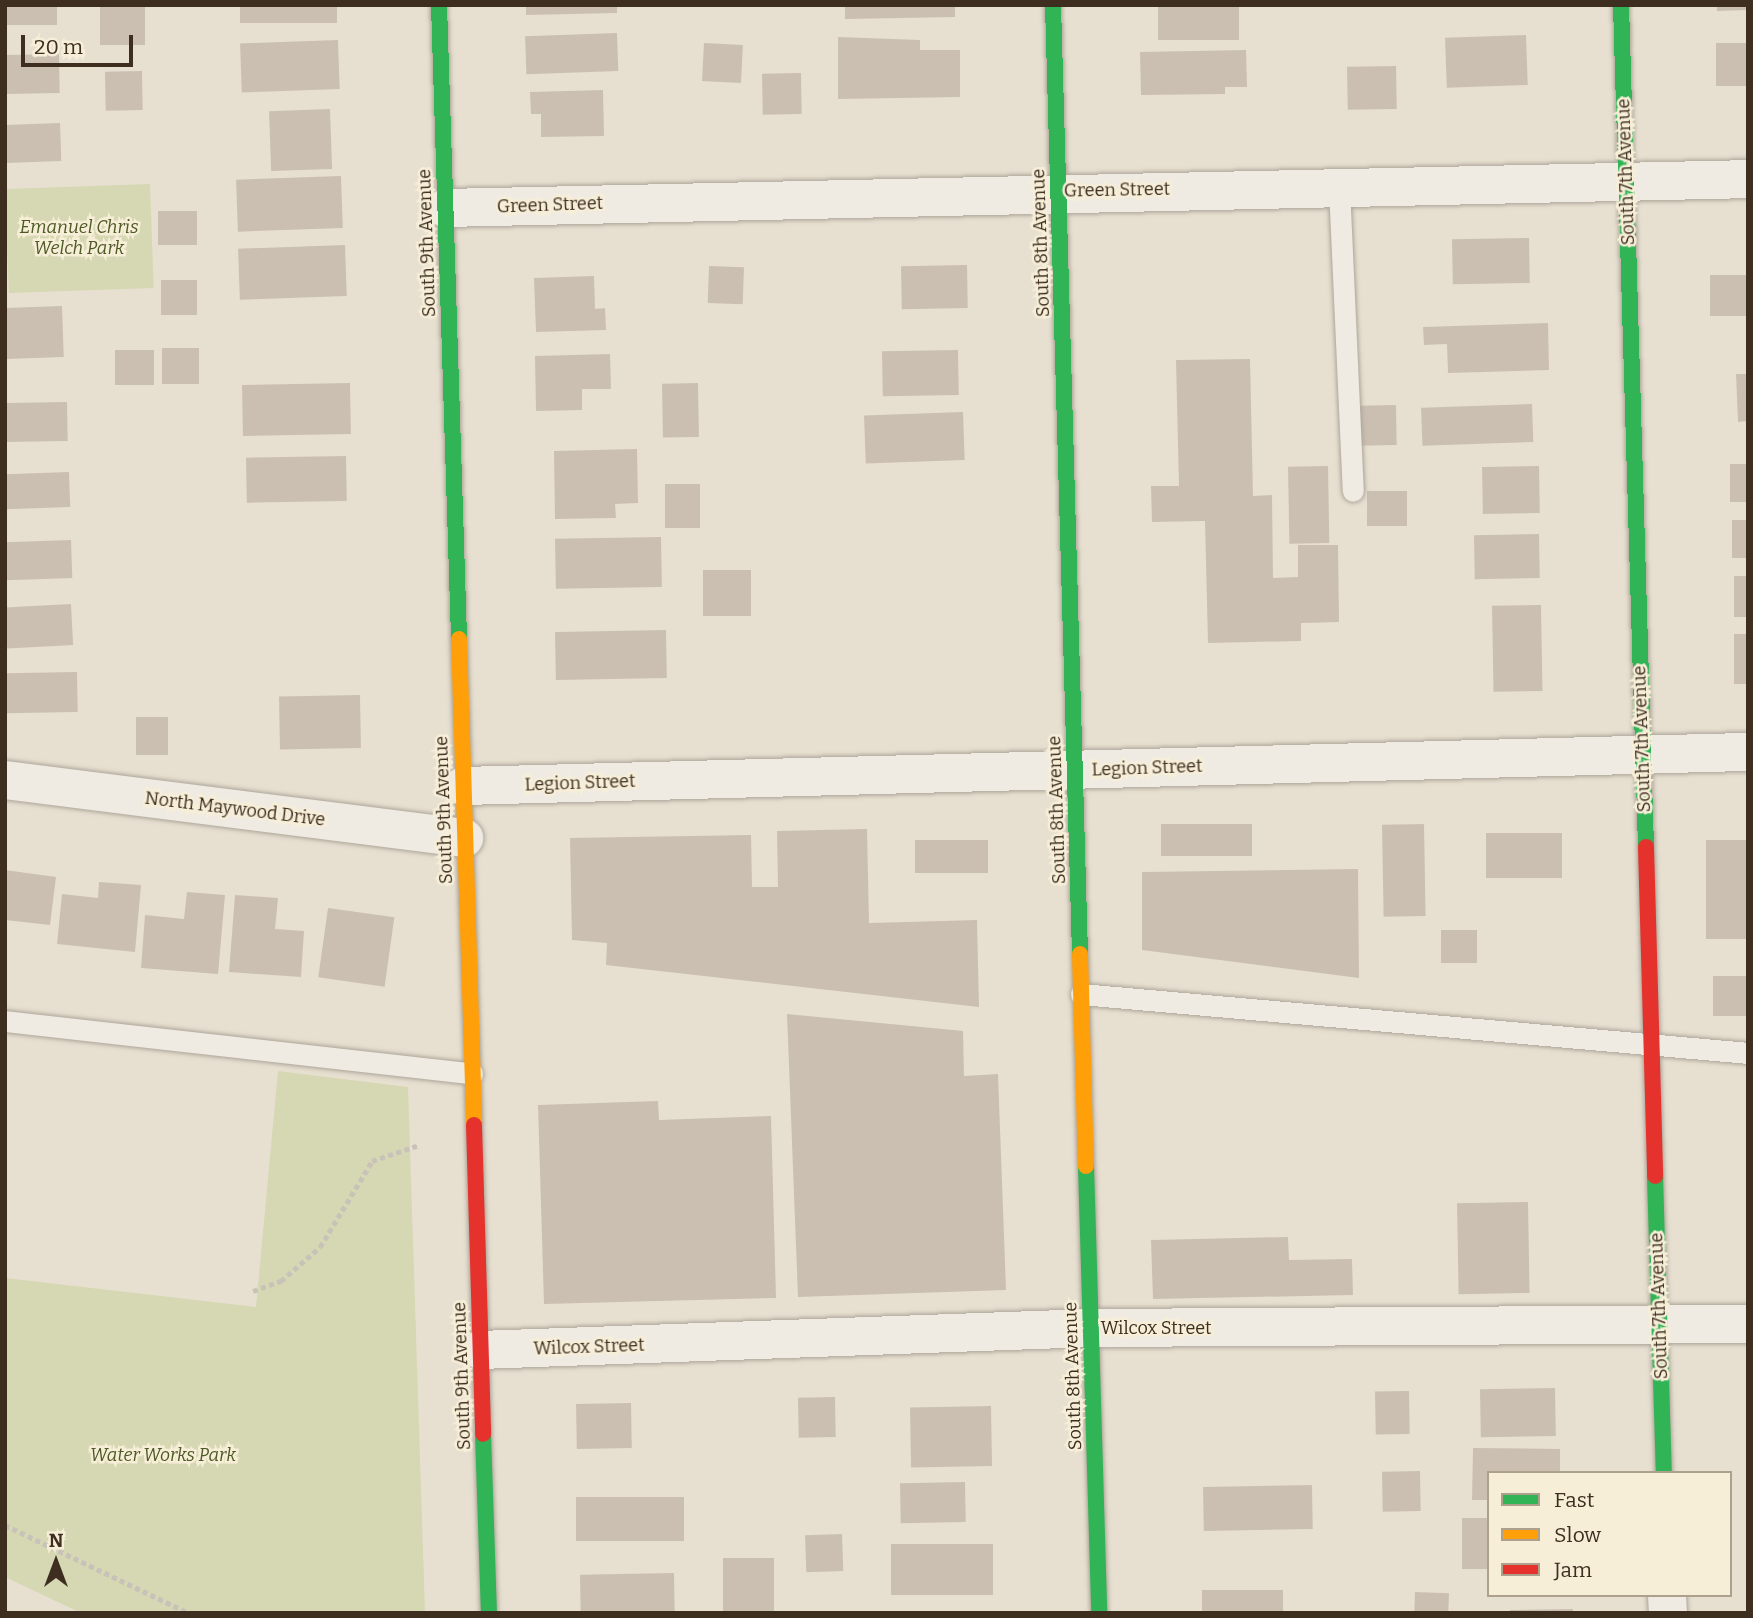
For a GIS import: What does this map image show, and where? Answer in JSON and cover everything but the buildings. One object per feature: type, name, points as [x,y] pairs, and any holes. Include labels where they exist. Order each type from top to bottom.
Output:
[{"type":"street","name":"South 9th Avenue","points":[[439,5],[489,1613]]},
{"type":"street","name":"South 8th Avenue","points":[[1053,5],[1100,1613]]},
{"type":"street","name":"South 7th Avenue","points":[[1621,5],[1664,1471]]},
{"type":"street","name":"Green Street","points":[[445,208],[1058,191],[1748,179]]},
{"type":"street","name":"Legion Street","points":[[463,786],[1748,752]]},
{"type":"street","name":"North Maywood Drive","points":[[5,780],[464,838]]},
{"type":"street","name":"Wilcox Street","points":[[480,1350],[1091,1328],[1660,1327],[1748,1324]]},
{"type":"lane","points":[[1339,187],[1353,491]]},
{"type":"lane","points":[[1082,994],[1748,1053]]},
{"type":"lane","points":[[5,1021],[472,1073]]},
{"type":"path","points":[[253,1291],[281,1281],[315,1252],[372,1161],[419,1145]]},
{"type":"path","points":[[5,1525],[189,1613]]},
{"type":"green space","name":"Emanuel Chris Welch Park","points":[[150,184],[154,288],[9,293],[5,189]]},
{"type":"green space","name":"Water Works Park","points":[[278,1071],[408,1087],[425,1613],[81,1613],[5,1577],[5,1278],[256,1307]]},
{"type":"traffic: fast","points":[[439,5],[459,639]]},
{"type":"traffic: fast","points":[[1053,5],[1080,954]]},
{"type":"traffic: fast","points":[[1621,5],[1646,847]]},
{"type":"traffic: fast","points":[[1086,1166],[1099,1613]]},
{"type":"traffic: fast","points":[[1655,1176],[1664,1471]]},
{"type":"traffic: fast","points":[[483,1434],[489,1613]]},
{"type":"traffic: slow","points":[[459,639],[474,1125]]},
{"type":"traffic: slow","points":[[1080,954],[1086,1166]]},
{"type":"traffic: jam","points":[[1646,847],[1655,1176]]},
{"type":"traffic: jam","points":[[474,1125],[483,1434]]}]
